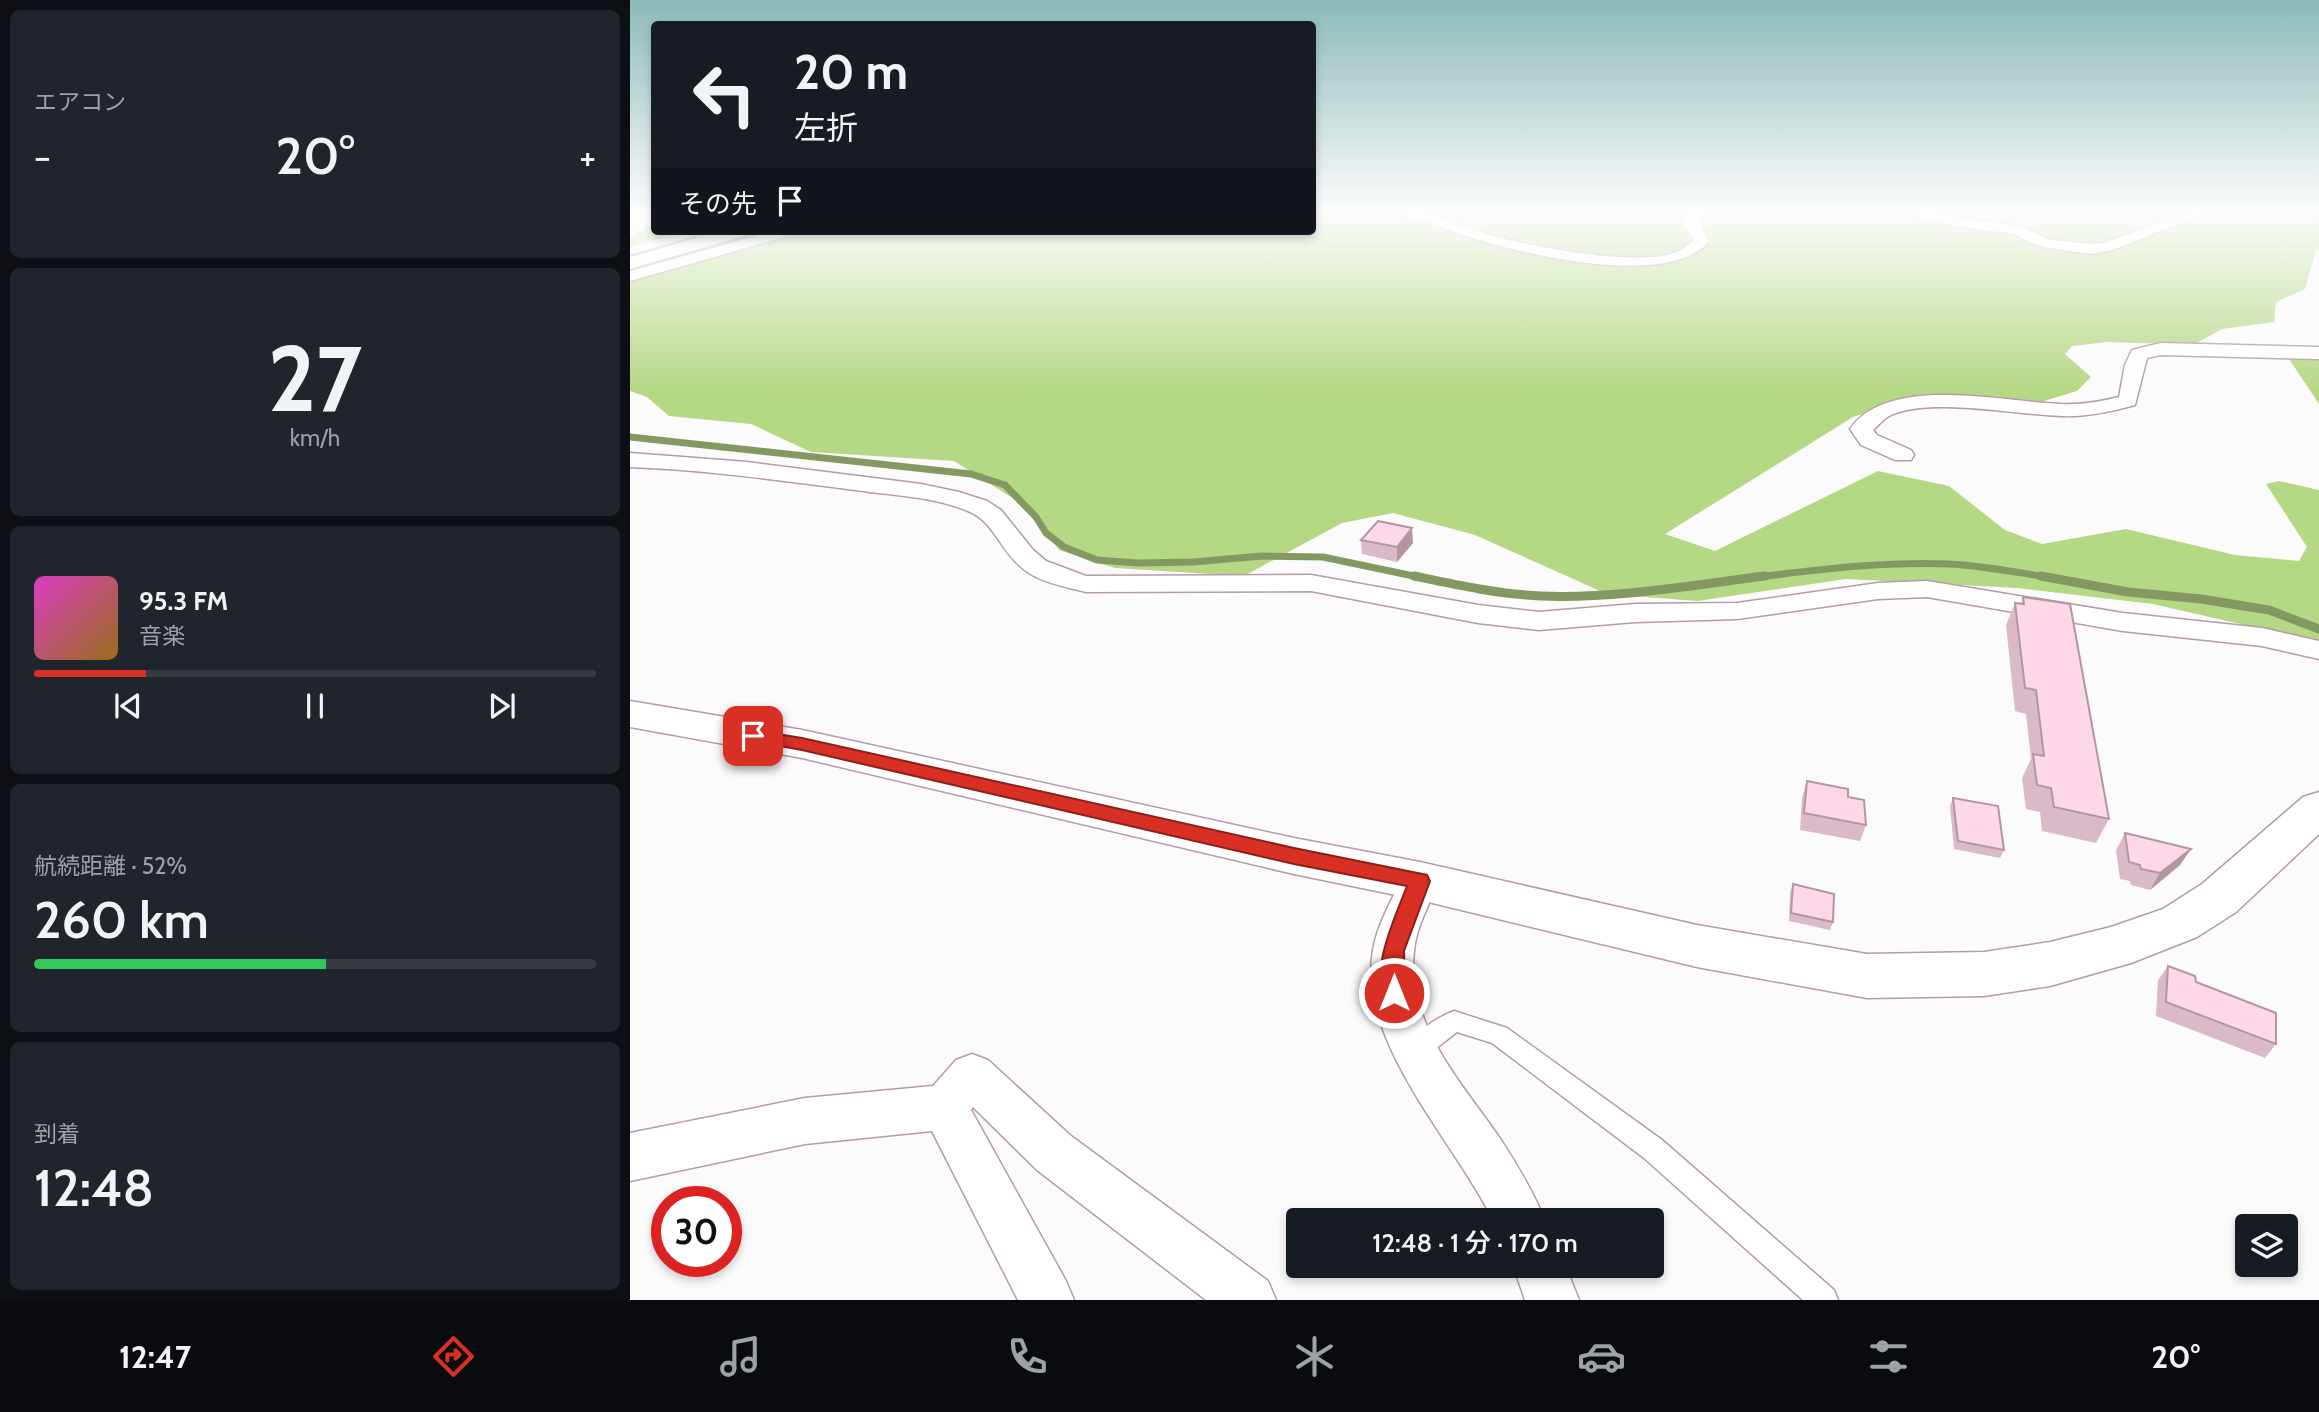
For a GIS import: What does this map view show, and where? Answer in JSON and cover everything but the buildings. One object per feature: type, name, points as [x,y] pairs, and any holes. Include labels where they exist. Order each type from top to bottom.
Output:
[{"type":"street","points":[[1903,456],[1869,440],[1861,429],[1868,419],[1892,406],[1923,401],[2061,411],[2103,408],[2128,401],[2134,378],[2132,370],[2139,354],[2150,351],[2161,349],[2319,353]]},
{"type":"street","points":[[630,460],[689,462],[758,469],[896,488],[969,502],[988,510],[1026,558],[1056,575],[1086,584],[1331,585],[1478,614],[1539,621],[1635,613],[1737,611],[1878,591],[1927,589],[2123,622],[2251,635],[2319,650]]},
{"type":"street","points":[[630,714],[802,744],[1281,853],[1420,881],[1697,946],[1867,976],[1984,974],[2050,964],[2113,948],[2180,923],[2219,898],[2319,808]]},
{"type":"street","points":[[1420,881],[1393,951],[1394,993],[1423,1067],[1510,1196],[1515,1208]]},
{"type":"street","points":[[630,1157],[805,1121],[944,1107],[972,1075],[1054,1153],[1249,1300]]},
{"type":"street","points":[[944,1107],[1047,1300]]},
{"type":"street","points":[[1544,1278],[1552,1300]]},
{"type":"lane","points":[[1416,1050],[1454,1021],[1499,1035],[1653,1149],[1824,1300]]},
{"type":"green space","points":[[630,272],[2310,272],[2305,289],[2276,302],[2274,322],[2222,329],[2193,345],[2107,342],[2072,346],[2065,354],[2091,377],[2077,391],[2011,411],[1903,401],[1853,417],[1665,534],[1715,551],[1878,471],[1949,486],[2005,530],[2042,544],[2126,529],[2235,555],[2299,561],[2307,547],[2266,484],[2279,481],[2319,490],[2319,642],[2153,604],[2018,588],[1846,579],[1697,601],[1607,594],[1475,535],[1393,513],[1342,523],[1244,576],[1115,568],[1059,550],[1030,509],[954,461],[811,452],[751,424],[669,416],[647,397],[630,391]]},
{"type":"green space","points":[[2319,354],[2319,404],[2287,356]]},
{"type":"waterway","points":[[630,437],[971,474],[1005,485],[1036,517],[1046,533],[1064,547],[1097,560],[1137,563],[1193,562],[1262,556],[1323,557],[1423,578]]},
{"type":"waterway","points":[[1750,578],[1849,567],[1924,563],[1975,566],[2051,578]]},
{"type":"waterway","points":[[1414,576],[1478,589],[1541,596],[1653,591],[1750,578]]},
{"type":"waterway","points":[[1750,578],[1765,576]]},
{"type":"waterway","points":[[2041,576],[2128,592],[2201,599],[2269,610],[2319,629]]},
{"type":"route","points":[[753,736],[802,744],[1294,856],[1420,881],[1393,951],[1394,993]]}]
